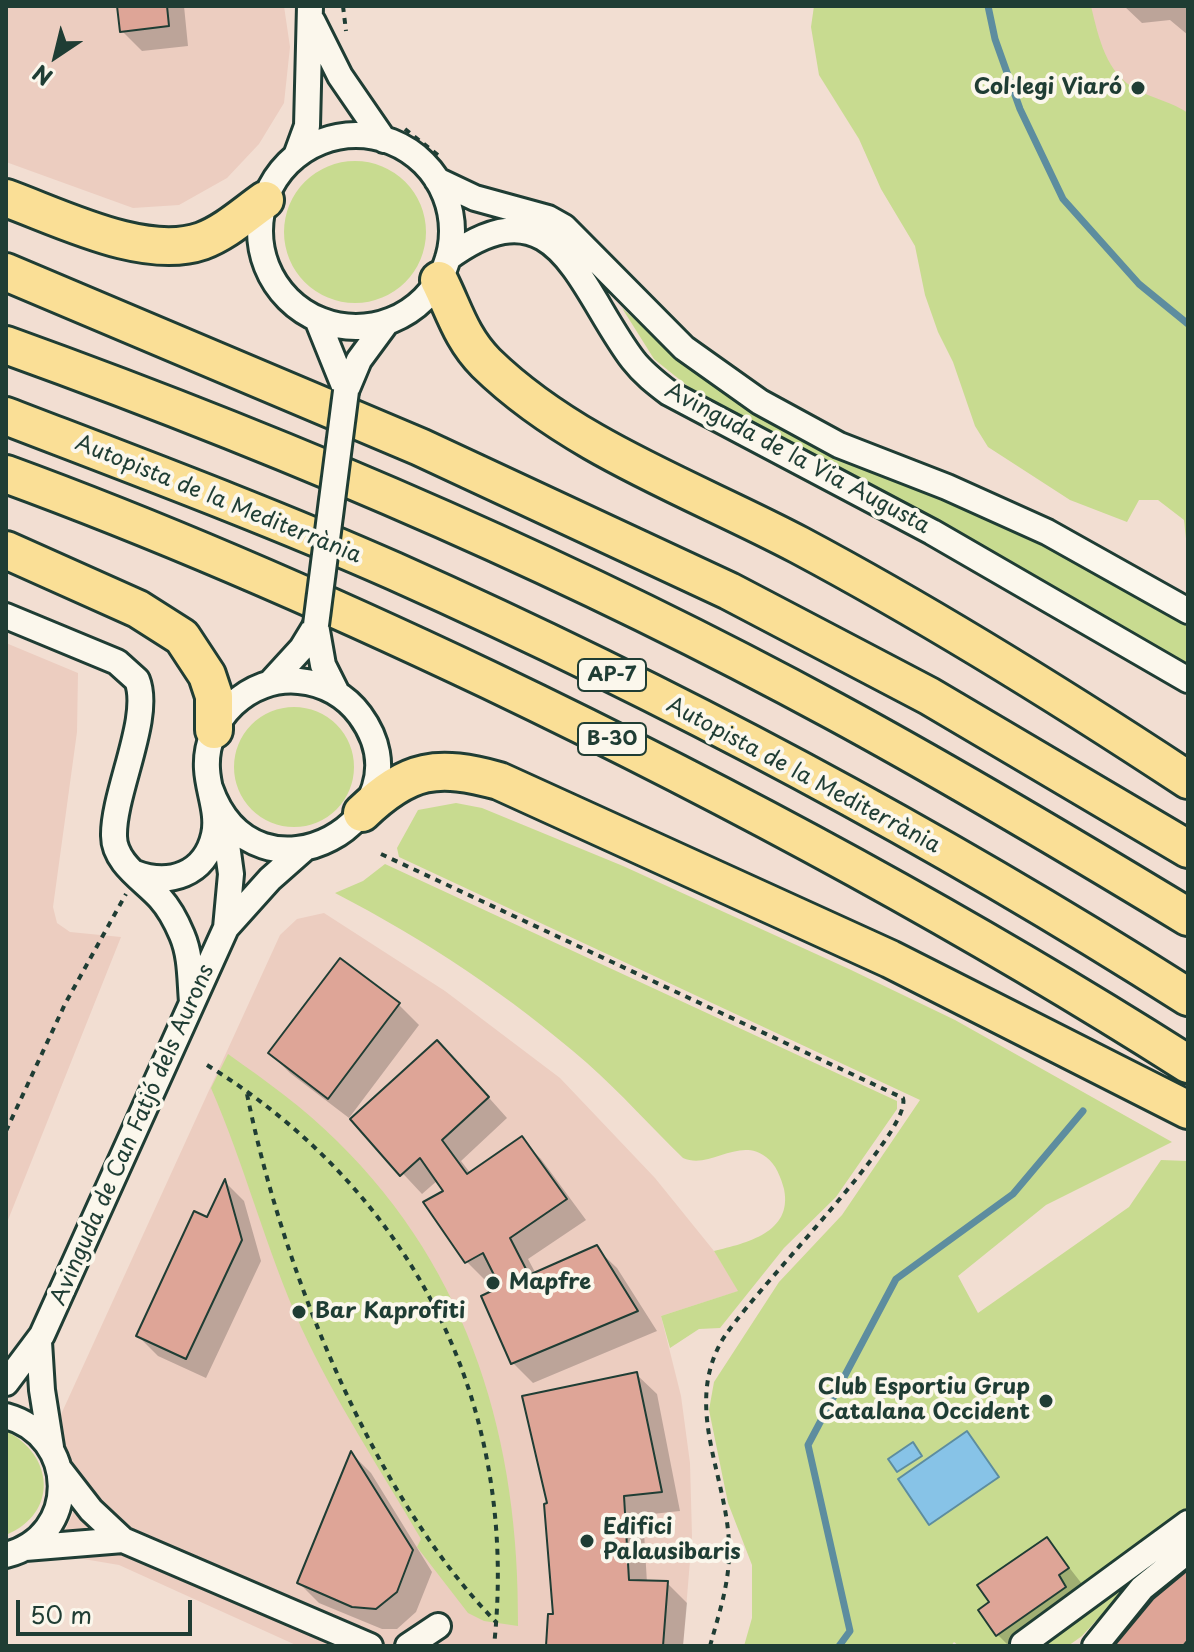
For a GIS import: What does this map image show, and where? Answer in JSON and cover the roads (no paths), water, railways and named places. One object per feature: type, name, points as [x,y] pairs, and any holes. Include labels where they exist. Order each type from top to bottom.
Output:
[{"type":"highway","points":[[6,198],[138,243],[180,247],[218,234],[265,200]]},
{"type":"highway","points":[[444,269],[452,315],[467,342],[487,364],[560,420],[607,448],[743,515],[903,603],[1188,780]]},
{"type":"highway","points":[[6,272],[420,447],[729,591],[929,696],[1188,849]]},
{"type":"highway","points":[[6,345],[282,451],[396,499],[614,600],[831,709],[1188,917]]},
{"type":"highway","name":"Autopista de la Mediterrània","points":[[6,416],[394,571],[615,676],[911,834],[1188,997]]},
{"type":"highway","name":"B-30","points":[[6,474],[254,573],[600,733],[803,838],[983,937],[1188,1064]]},
{"type":"highway","points":[[6,550],[138,609],[182,637],[207,675],[214,696],[214,730]]},
{"type":"highway","points":[[362,813],[389,788],[427,773],[449,771],[499,781],[902,965],[1188,1110]]},
{"type":"street","points":[[311,14],[340,76],[418,158],[440,171],[450,214],[444,269],[417,306],[387,322],[352,327],[317,319],[288,299],[268,270],[260,235],[265,200],[277,176],[296,156],[333,138],[393,134]]},
{"type":"street","points":[[296,156],[307,126],[311,14]]},
{"type":"street","name":"Avinguda de la Via Augusta","points":[[440,171],[475,198],[548,218],[564,227],[684,348],[722,377],[805,428],[1047,532],[1188,611]]},
{"type":"street","name":"Avinguda de la Via Augusta","points":[[444,269],[487,232],[519,229],[539,236],[571,262],[635,362],[669,393],[932,532],[1188,680]]},
{"type":"street","points":[[317,319],[346,391]]},
{"type":"street","points":[[210,788],[223,815],[255,842],[276,849],[304,849],[340,835],[362,813],[375,783],[374,744],[360,715],[337,693],[323,665],[316,625],[346,391],[359,360],[387,322]]},
{"type":"street","points":[[6,616],[117,662],[137,680],[140,704],[114,836],[120,857],[196,931],[225,932]]},
{"type":"street","points":[[135,873],[165,881],[190,872],[201,861],[215,834],[207,759],[214,730],[233,703],[270,683],[302,648],[316,625]]},
{"type":"street","points":[[270,683],[300,681],[337,693]]},
{"type":"street","name":"Avinguda de Can Fatjó dels Aurons","points":[[223,815],[231,874],[225,932]]},
{"type":"street","name":"Avinguda de Can Fatjó dels Aurons","points":[[6,1383],[39,1342],[225,932],[270,879],[304,849]]},
{"type":"street","points":[[163,901],[182,934],[189,956],[192,1004]]},
{"type":"street","name":"Avinguda de Can Fatjó dels Aurons","points":[[16,1551],[43,1534],[56,1516],[62,1495],[42,1390],[39,1342]]},
{"type":"street","points":[[6,1416],[35,1430],[91,1510],[123,1540],[370,1646]]},
{"type":"street","points":[[1023,1644],[1188,1523]]},
{"type":"street","points":[[16,1551],[123,1540]]},
{"type":"street","points":[[1095,1646],[1142,1588],[1188,1551]]},
{"type":"street","points":[[408,1646],[438,1626]]},
{"type":"water","points":[[967,1431],[999,1477],[929,1525],[898,1479]]},
{"type":"water","points":[[913,1442],[922,1456],[897,1472],[888,1459]]},
{"type":"waterway","points":[[988,6],[995,39],[1020,109],[1063,199],[1139,284],[1188,324]]},
{"type":"waterway","points":[[839,1646],[850,1631],[808,1445],[896,1279],[1013,1194],[1083,1111]]},
{"type":"place","name":"Col·legi Viaró","points":[[1138,88]]},
{"type":"place","name":"Mapfre","points":[[493,1283]]},
{"type":"place","name":"Bar Kaprofiti","points":[[299,1312]]},
{"type":"place","name":"Club Esportiu Grup Catalana Occident","points":[[1046,1401]]},
{"type":"place","name":"Edifici Palausibaris","points":[[587,1541]]}]
